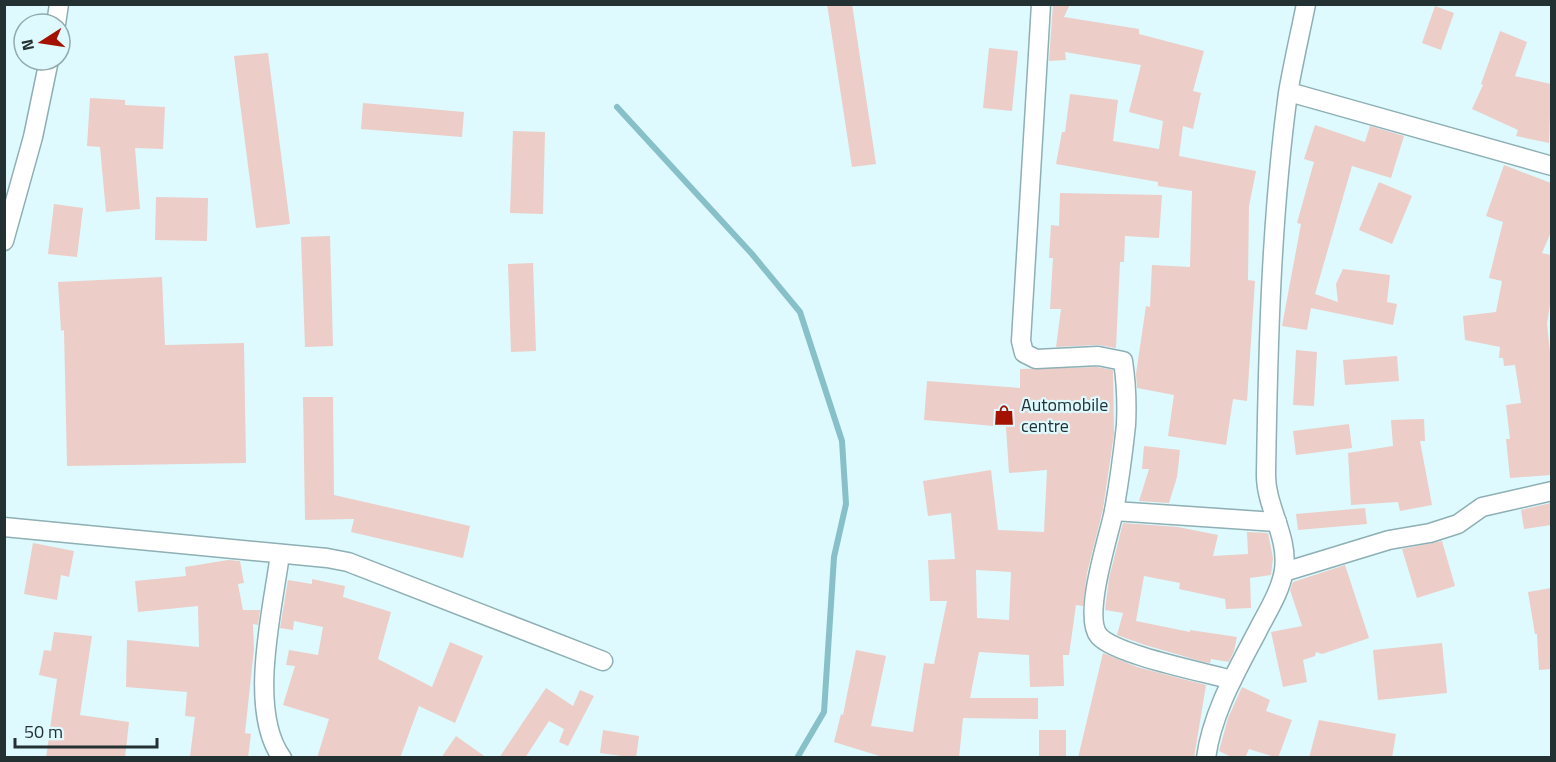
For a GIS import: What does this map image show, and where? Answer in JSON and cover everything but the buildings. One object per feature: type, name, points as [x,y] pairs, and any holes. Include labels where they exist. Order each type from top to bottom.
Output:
[{"type":"street","points":[[1041,4],[1021,341],[1024,353],[1036,359],[1098,356],[1123,362],[1126,380],[1126,424],[1114,511],[1096,584],[1094,621],[1098,635],[1116,648],[1232,680]]},
{"type":"street","points":[[1206,758],[1209,737],[1232,680],[1271,606],[1284,572],[1284,543],[1266,477],[1278,194],[1288,92],[1306,4]]},
{"type":"street","points":[[4,241],[33,136],[46,72]]},
{"type":"street","points":[[1288,92],[1551,166]]},
{"type":"street","points":[[1284,572],[1389,540],[1430,533],[1458,524],[1482,507],[1510,498],[1551,491]]},
{"type":"street","points":[[1114,511],[1277,522]]},
{"type":"street","points":[[4,527],[327,558],[348,562],[603,661]]},
{"type":"street","points":[[280,554],[265,669],[266,718],[273,745],[282,758]]},
{"type":"waterway","points":[[617,107],[752,254],[800,312],[842,441],[846,504],[834,557],[824,712],[797,758]]},
{"type":"place","name":"Automobile centre","points":[[1004,415]]}]
